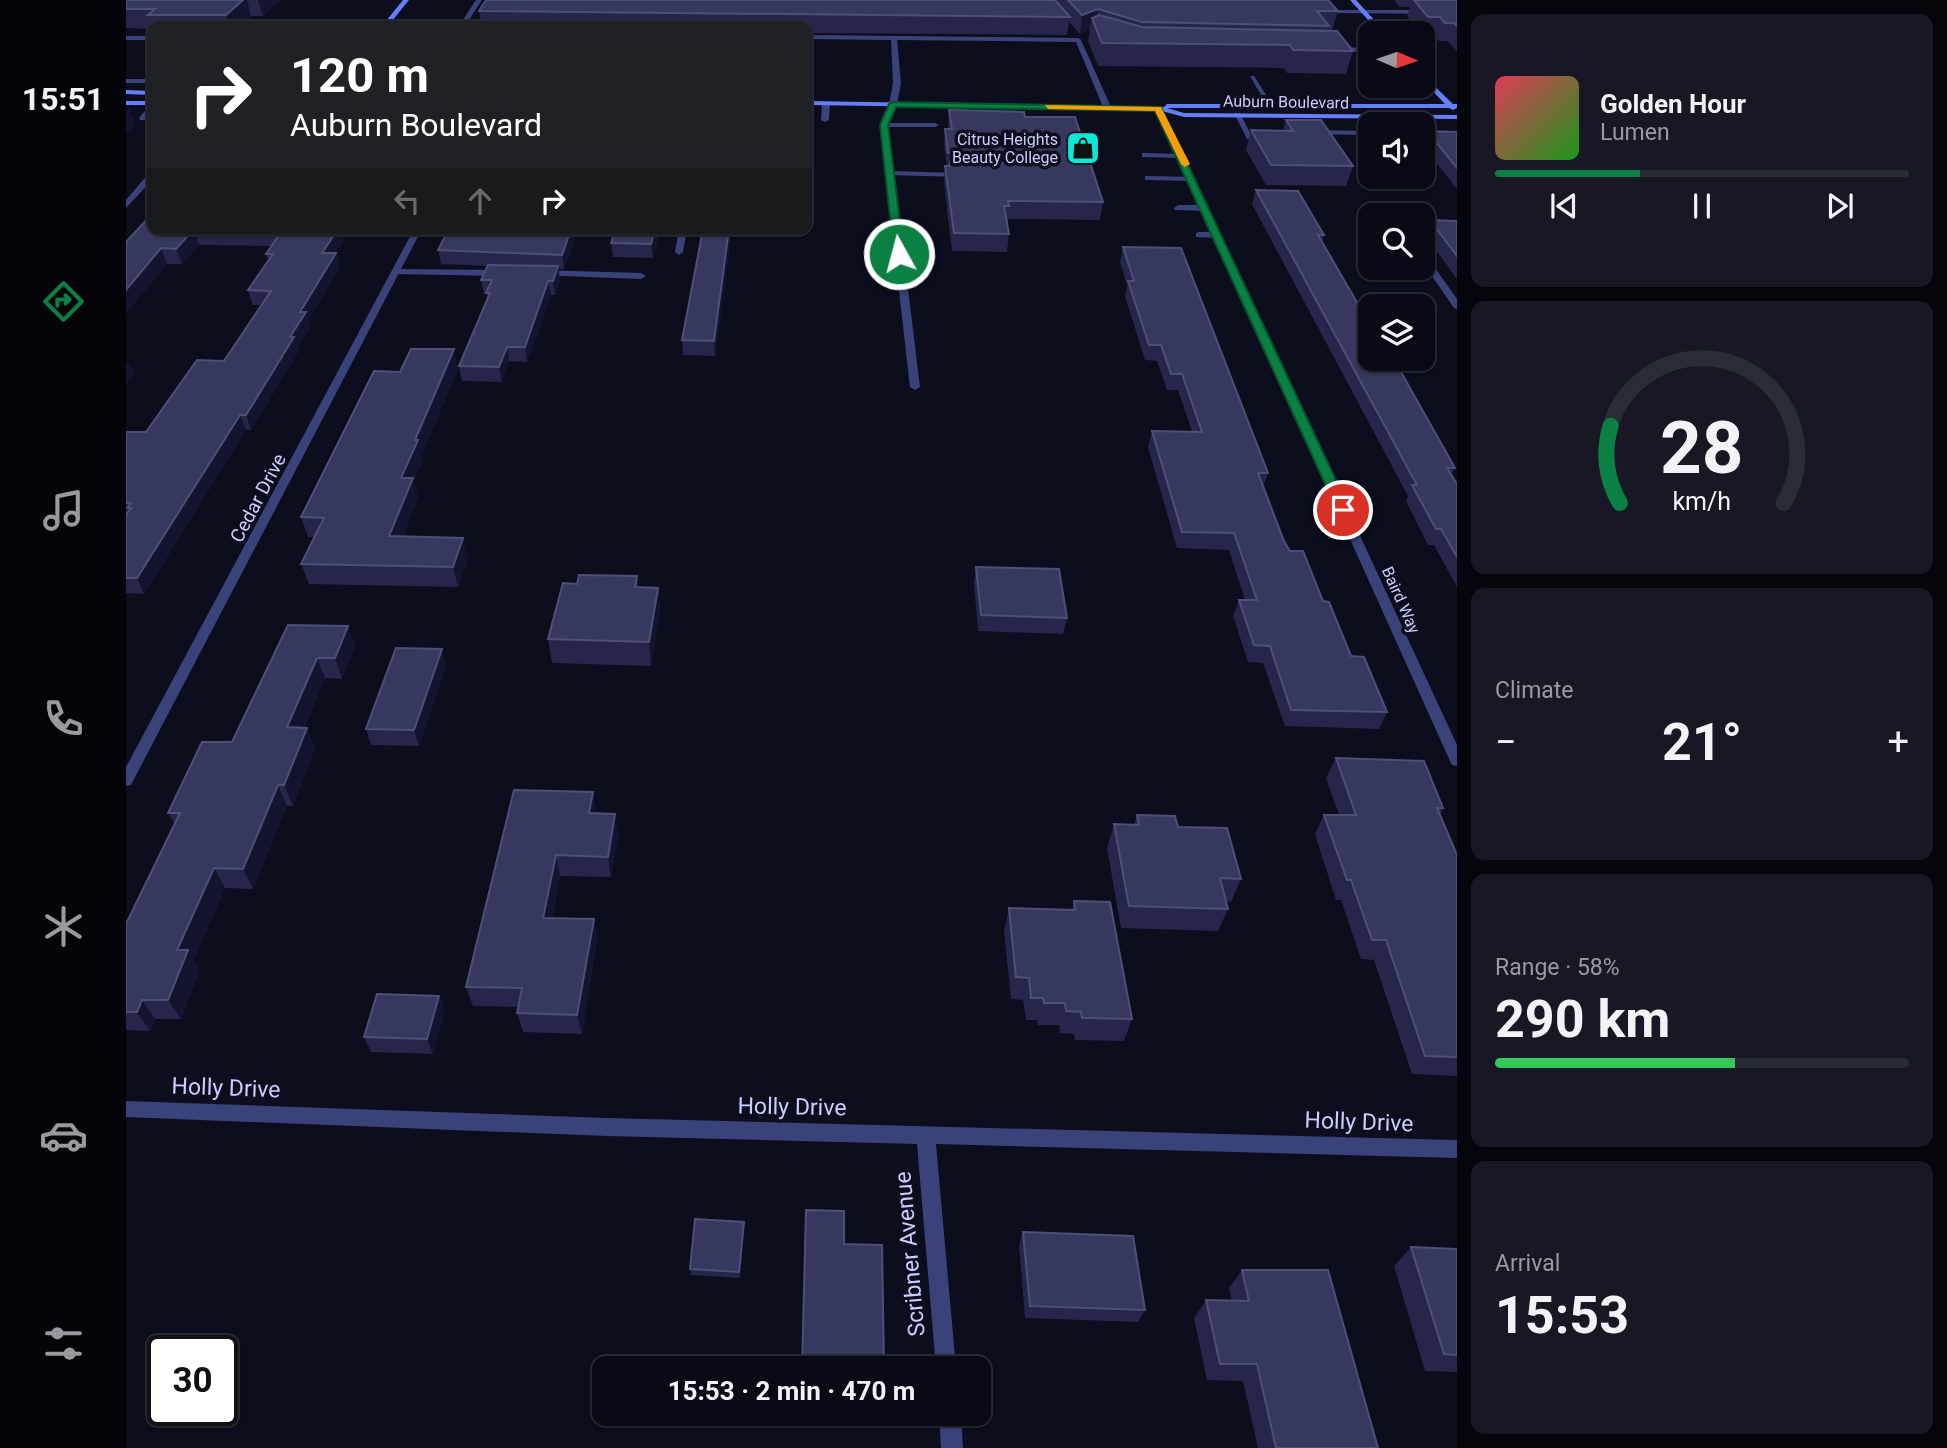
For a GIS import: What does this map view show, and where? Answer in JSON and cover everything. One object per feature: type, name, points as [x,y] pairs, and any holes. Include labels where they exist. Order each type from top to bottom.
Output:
[{"type":"main road","points":[[389,21],[406,0]]},
{"type":"main road","points":[[1353,0],[1372,21]]},
{"type":"main road","points":[[1435,89],[1456,110]]},
{"type":"main road","points":[[126,92],[147,93]]},
{"type":"main road","points":[[126,103],[147,105]]},
{"type":"main road","name":"Auburn Boulevard","points":[[812,103],[1158,108],[1184,115],[1358,118]]},
{"type":"main road","name":"Auburn Boulevard","points":[[1158,108],[1173,104],[1456,110]]},
{"type":"main road","name":"Auburn Boulevard","points":[[1435,114],[1456,110]]},
{"type":"street","points":[[465,21],[479,0]]},
{"type":"street","points":[[1311,11],[1457,12]]},
{"type":"street","points":[[1071,32],[1082,38],[1107,107]]},
{"type":"street","points":[[812,37],[1082,38]]},
{"type":"street","points":[[126,38],[147,38]]},
{"type":"street","points":[[894,38],[897,83],[893,104],[884,125],[915,387]]},
{"type":"street","points":[[1324,49],[1358,50]]},
{"type":"street","points":[[1252,77],[1271,105]]},
{"type":"street","points":[[126,81],[147,81]]},
{"type":"street","points":[[825,120],[826,104]]},
{"type":"street","name":"Baird Way","points":[[1158,108],[1219,235],[1457,761]]},
{"type":"street","points":[[143,118],[147,113]]},
{"type":"street","points":[[1237,115],[1248,134],[1260,131]]},
{"type":"street","points":[[1328,116],[1341,132]]},
{"type":"street","points":[[884,125],[935,125]]},
{"type":"street","points":[[1301,132],[1358,133]]},
{"type":"street","points":[[1145,155],[1180,156]]},
{"type":"street","points":[[890,173],[969,175]]},
{"type":"street","points":[[1148,178],[1193,179]]},
{"type":"street","points":[[126,205],[147,181]]},
{"type":"street","points":[[1178,208],[1206,208]]},
{"type":"street","name":"Cedar Drive","points":[[126,781],[415,235]]},
{"type":"street","points":[[679,252],[682,235]]},
{"type":"street","points":[[1199,235],[1219,235]]},
{"type":"street","points":[[396,272],[516,272]]},
{"type":"street","points":[[529,273],[641,276]]},
{"type":"street","points":[[1435,274],[1457,306]]},
{"type":"street","points":[[1441,283],[1457,283]]},
{"type":"street","name":"Holly Drive","points":[[126,1109],[607,1127],[1457,1149]]},
{"type":"street","name":"Scribner Avenue","points":[[926,1135],[945,1356]]},
{"type":"street","points":[[951,1426],[953,1448]]},
{"type":"building","points":[[127,0],[243,0],[226,15],[148,15],[155,9],[126,9]]},
{"type":"building","points":[[486,0],[1055,0],[1070,17],[479,11]]},
{"type":"building","points":[[1068,0],[1328,0],[1338,11],[1317,11],[1329,26],[1142,22],[1098,9],[1082,15]]},
{"type":"building","points":[[1414,0],[1457,0],[1457,26],[1454,23],[1445,23],[1440,17],[1428,17]]},
{"type":"building","points":[[1099,15],[1142,27],[1337,31],[1353,51],[1293,50],[1290,45],[1102,43],[1092,18]]},
{"type":"building","points":[[949,110],[1024,112],[1025,117],[1075,117],[1103,202],[1008,201],[1009,206],[1004,206],[1009,234],[954,233],[945,166],[950,166],[950,162],[1034,164],[1041,158],[1034,155],[948,153],[945,129],[952,129]]},
{"type":"building","points":[[1286,120],[1321,120],[1353,166],[1271,165],[1251,130],[1293,131]]},
{"type":"building","points":[[1435,131],[1457,132],[1457,168],[1435,141]]},
{"type":"building","points":[[1256,190],[1298,191],[1324,235],[1318,235],[1358,304],[1358,371],[1400,371],[1455,468],[1447,468],[1457,484],[1457,557],[1441,529],[1436,529],[1412,485],[1417,485]]},
{"type":"building","points":[[147,219],[147,235],[189,235],[176,249],[161,248],[126,290],[126,242]]},
{"type":"building","points":[[1435,220],[1457,221],[1457,256],[1435,227]]},
{"type":"building","points":[[279,235],[334,235],[322,253],[336,253],[300,312],[306,312],[290,337],[294,337],[246,415],[240,415],[137,578],[126,578],[126,515],[131,503],[126,503],[126,432],[146,432],[197,360],[224,361],[271,291],[248,290],[273,254],[266,254]]},
{"type":"building","points":[[446,235],[569,235],[562,255],[438,250]]},
{"type":"building","points":[[614,235],[653,235],[651,244],[611,243]]},
{"type":"building","points":[[702,235],[728,235],[714,341],[682,340]]},
{"type":"building","points":[[1123,247],[1181,248],[1268,473],[1258,473],[1284,541],[1290,551],[1303,551],[1323,601],[1329,602],[1351,656],[1364,657],[1387,712],[1291,710],[1270,646],[1254,645],[1239,600],[1257,600],[1234,533],[1182,532],[1152,431],[1202,432],[1182,374],[1171,374],[1161,345],[1149,345],[1128,281],[1134,281]]},
{"type":"building","points":[[488,265],[558,266],[553,281],[548,281],[525,347],[507,347],[499,367],[459,366],[490,293],[486,293],[492,280],[481,280]]},
{"type":"building","points":[[411,349],[454,349],[401,478],[413,478],[389,536],[463,538],[453,567],[301,564],[324,518],[301,517],[374,371],[400,372]]},
{"type":"building","points":[[976,567],[1059,569],[1067,618],[981,615]]},
{"type":"building","points":[[579,575],[637,576],[635,587],[658,588],[649,642],[548,639],[563,583],[577,584]]},
{"type":"building","points":[[288,625],[348,626],[335,658],[317,658],[287,727],[307,728],[284,785],[278,785],[243,869],[214,868],[177,950],[188,950],[168,1000],[142,1000],[137,1012],[126,1012],[126,924],[180,813],[168,813],[202,742],[232,742]]},
{"type":"building","points":[[396,648],[442,649],[414,730],[366,729]]},
{"type":"building","points":[[1336,758],[1424,761],[1443,808],[1437,808],[1457,855],[1457,1057],[1425,1056],[1386,940],[1372,940],[1351,880],[1347,880],[1324,815],[1356,815]]},
{"type":"building","points":[[514,790],[593,792],[589,813],[615,814],[608,857],[556,855],[543,918],[594,919],[577,1015],[517,1013],[522,988],[466,987]]},
{"type":"building","points":[[1137,815],[1175,816],[1178,827],[1227,828],[1241,879],[1220,878],[1228,909],[1129,906],[1114,824],[1139,825]]},
{"type":"building","points":[[1074,901],[1110,902],[1132,1019],[1082,1018],[1081,1012],[1066,1011],[1065,1003],[1044,1003],[1043,998],[1031,998],[1029,978],[1016,977],[1009,908],[1075,910]]},
{"type":"building","points":[[377,994],[439,996],[427,1039],[364,1037]]},
{"type":"building","points":[[806,1210],[844,1211],[844,1244],[882,1245],[884,1356],[802,1356]]},
{"type":"building","points":[[695,1219],[744,1222],[739,1272],[690,1269]]},
{"type":"building","points":[[1023,1232],[1133,1236],[1145,1310],[1030,1306]]},
{"type":"building","points":[[1411,1247],[1457,1249],[1457,1355],[1444,1354]]},
{"type":"building","points":[[1242,1270],[1328,1270],[1378,1448],[1276,1448],[1257,1364],[1220,1364],[1206,1300],[1249,1301]]},
{"type":"slow traffic","points":[[1048,106],[1158,108],[1185,164]]},
{"type":"place","name":"Citrus Heights Beauty College","points":[[1083,148]]},
{"type":"route","points":[[899,254],[884,125],[893,104],[1158,108],[1193,179],[1343,510]]}]
